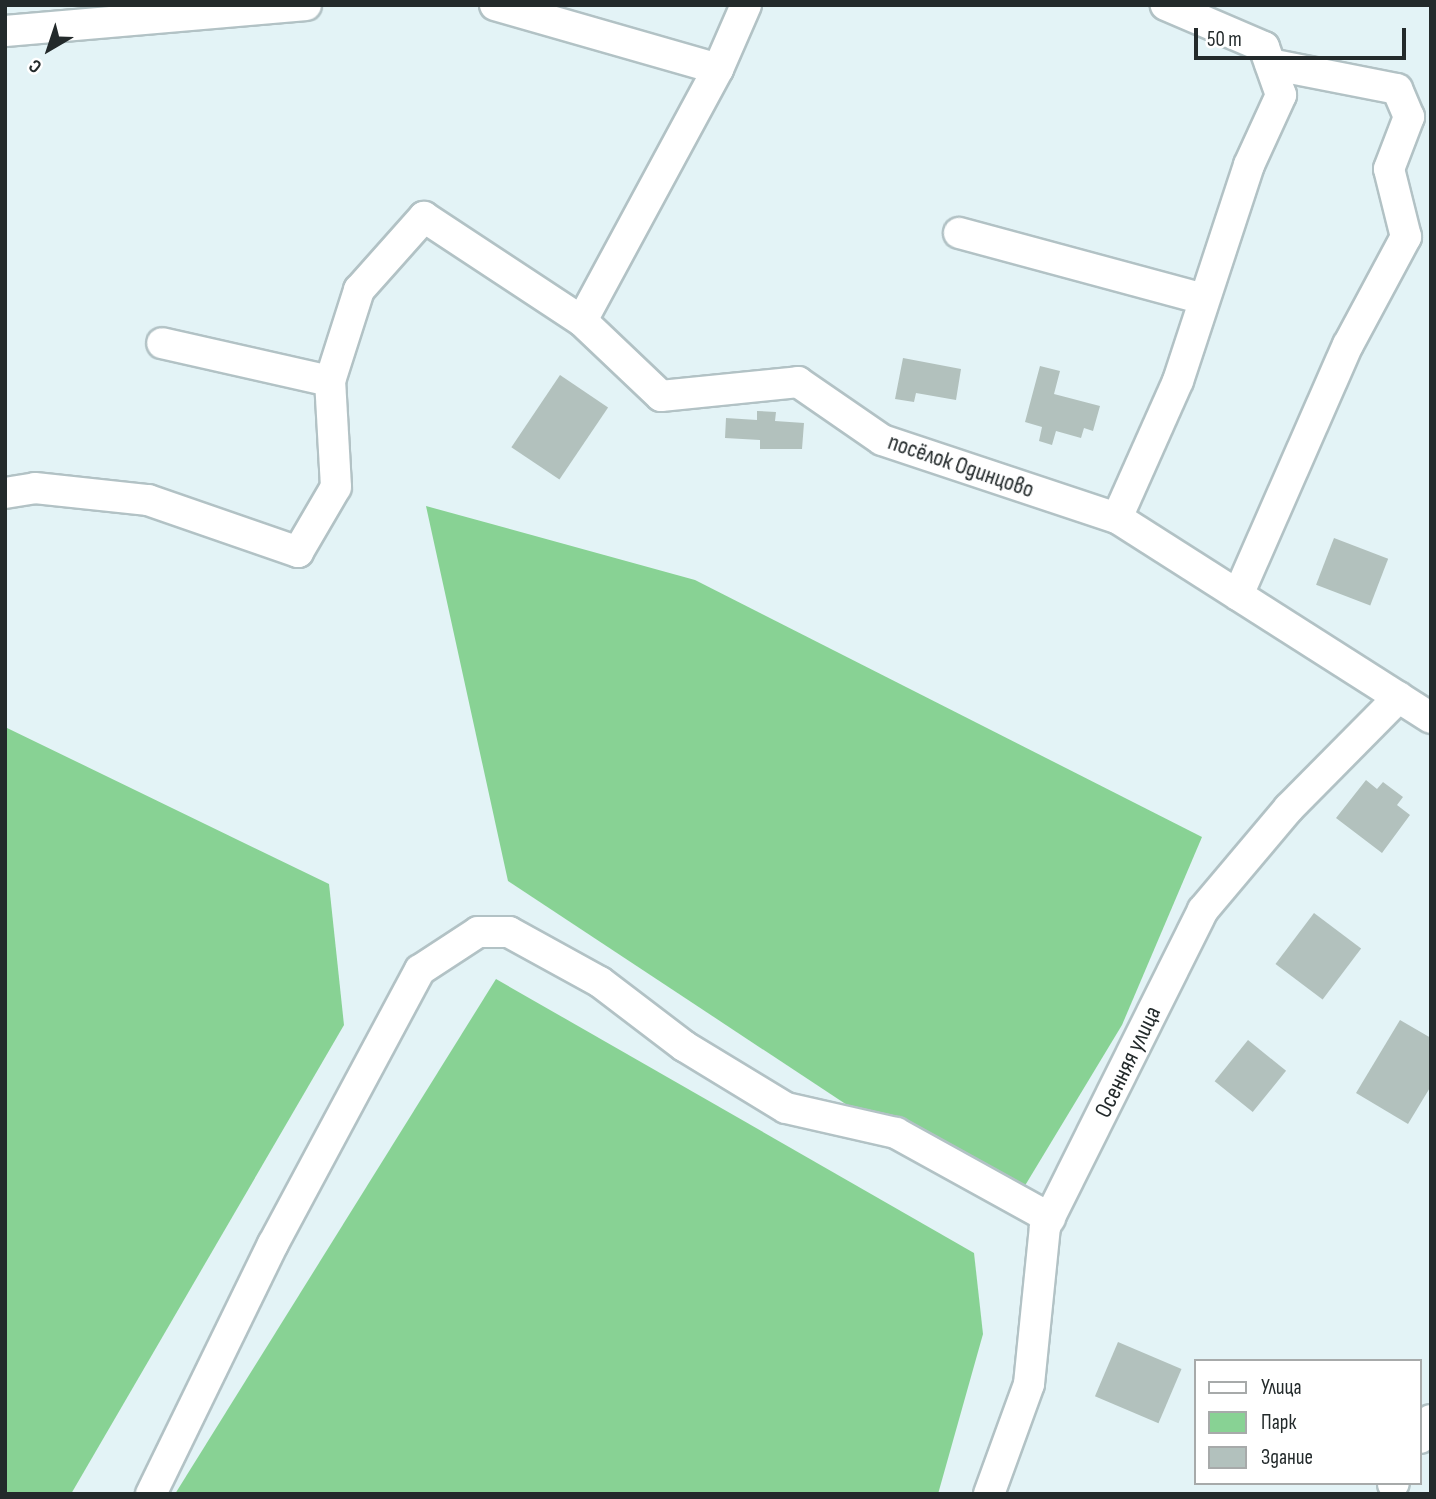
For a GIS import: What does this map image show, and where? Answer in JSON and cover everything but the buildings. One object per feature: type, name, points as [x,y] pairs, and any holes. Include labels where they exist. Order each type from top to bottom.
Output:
[{"type":"lane","points":[[5,31],[306,5]]},
{"type":"lane","points":[[495,5],[718,69]]},
{"type":"lane","points":[[582,321],[718,69],[746,5]]},
{"type":"lane","points":[[1117,518],[1178,381],[1249,165],[1281,95],[1265,47],[1166,5]]},
{"type":"lane","points":[[1238,595],[1348,345],[1406,237],[1389,169],[1409,117],[1397,89],[1270,64]]},
{"type":"lane","name":"посёлок Одинцово","points":[[330,382],[359,290],[424,217],[582,321],[661,396],[798,382],[882,440],[1117,518],[1431,718]]},
{"type":"lane","points":[[959,233],[1203,299]]},
{"type":"lane","points":[[5,493],[35,488],[148,500],[298,552],[335,487],[330,382],[162,343]]},
{"type":"lane","name":"Осенняя улица","points":[[989,1494],[1029,1384],[1050,1218],[1203,910],[1289,808],[1399,696]]},
{"type":"lane","points":[[151,1494],[273,1244],[420,970],[478,932],[509,932],[600,982],[684,1046],[786,1108],[896,1132],[1050,1218]]},
{"type":"green space","points":[[426,506],[695,580],[1202,837],[1122,1025],[1009,1212],[508,881]]},
{"type":"green space","points":[[5,727],[329,884],[344,1025],[71,1494],[5,1494]]},
{"type":"green space","points":[[496,979],[974,1253],[983,1334],[938,1494],[175,1494]]}]
